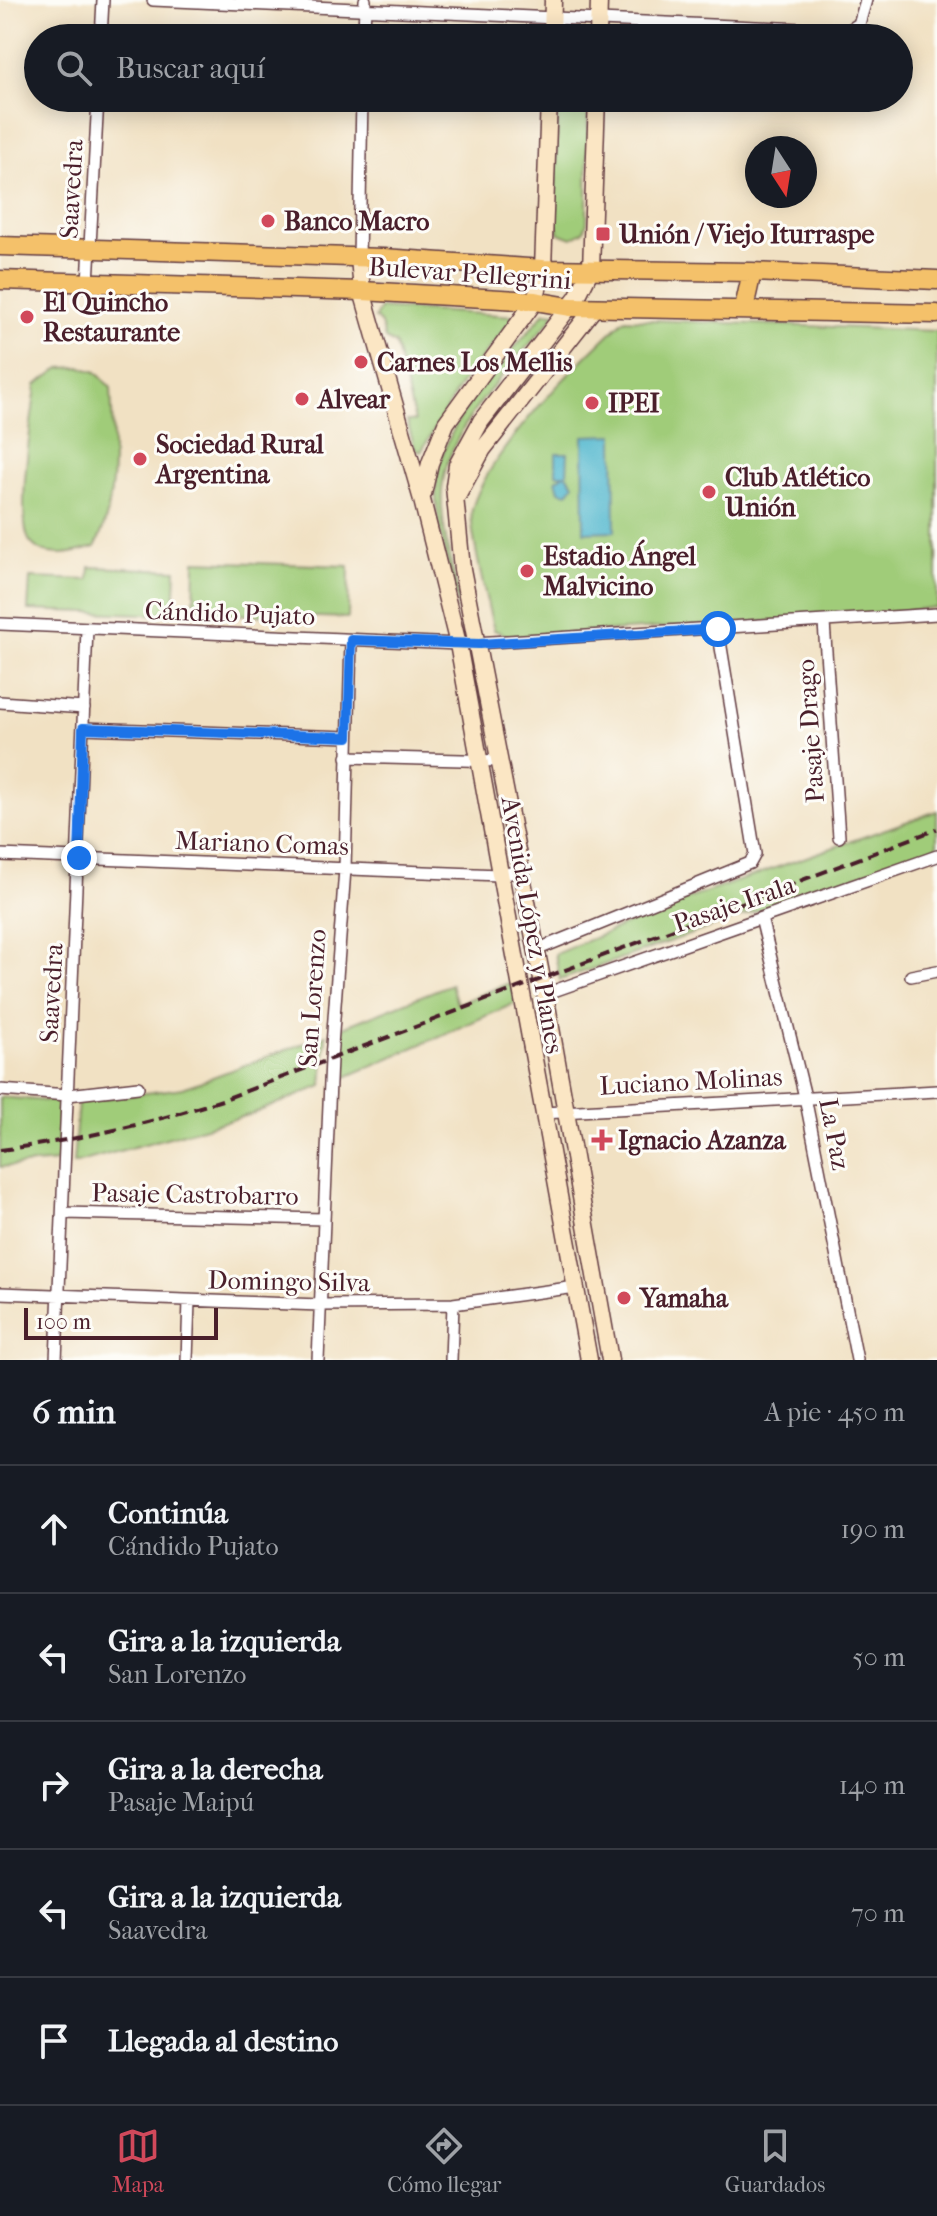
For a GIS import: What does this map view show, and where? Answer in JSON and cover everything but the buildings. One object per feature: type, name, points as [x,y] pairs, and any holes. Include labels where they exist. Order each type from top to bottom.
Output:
[{"type":"main road","points":[[552,24],[553,0]]},
{"type":"main road","points":[[598,24],[599,0]]},
{"type":"main road","points":[[535,301],[543,269],[549,112]]},
{"type":"main road","points":[[591,269],[597,112]]},
{"type":"main road","name":"Bulevar Pellegrini","points":[[0,246],[359,258],[543,269],[752,272],[937,280]]},
{"type":"main road","points":[[359,258],[362,291]]},
{"type":"main road","name":"Avenida López y Planes","points":[[591,269],[570,307],[481,421],[457,465],[455,504],[459,555],[479,644],[545,994],[610,1360]]},
{"type":"main road","points":[[744,308],[752,272]]},
{"type":"main road","points":[[774,309],[782,273]]},
{"type":"main road","name":"Bulevar Pellegrini","points":[[0,280],[362,291],[535,301],[570,307],[937,314]]},
{"type":"main road","name":"Avenida López y Planes","points":[[362,291],[422,500],[458,644],[589,1360]]},
{"type":"main road","name":"Avenida López y Planes","points":[[422,500],[430,463],[446,423],[535,301]]},
{"type":"main road","points":[[455,504],[483,449],[595,307]]},
{"type":"street","points":[[102,24],[103,0]]},
{"type":"street","points":[[153,0],[364,5],[552,18],[702,24]]},
{"type":"street","points":[[859,24],[866,0]]},
{"type":"street","name":"Saavedra","points":[[88,283],[97,112]]},
{"type":"street","points":[[359,258],[362,112]]},
{"type":"street","name":"Cándido Pujato","points":[[0,624],[479,644],[937,614]]},
{"type":"street","name":"Pasaje Drago","points":[[824,623],[839,837]]},
{"type":"street","name":"Saavedra","points":[[56,1360],[87,629]]},
{"type":"street","name":"Pasaje Irala","points":[[536,950],[750,863],[755,854],[718,629]]},
{"type":"street","name":"San Lorenzo","points":[[318,1360],[345,869],[351,640]]},
{"type":"street","points":[[0,702],[84,708]]},
{"type":"street","points":[[83,728],[348,737]]},
{"type":"street","points":[[347,757],[479,763],[500,761]]},
{"type":"street","name":"Mariano Comas","points":[[0,855],[499,875],[521,871]]},
{"type":"street","name":"Pasaje Irala","points":[[545,994],[937,856]]},
{"type":"street","name":"La Paz","points":[[761,918],[805,1097],[857,1360]]},
{"type":"street","points":[[911,976],[937,971]]},
{"type":"street","points":[[0,1090],[68,1095],[138,1087]]},
{"type":"street","name":"Luciano Molinas","points":[[543,1113],[937,1091]]},
{"type":"street","name":"Pasaje Castrobarro","points":[[64,1213],[324,1219]]},
{"type":"street","name":"Domingo Silva","points":[[0,1293],[320,1305],[453,1304],[576,1287]]},
{"type":"street","points":[[187,1360],[189,1301]]},
{"type":"street","points":[[451,1360],[453,1304]]},
{"type":"green space","points":[[558,112],[588,112],[587,222],[584,231],[572,238],[559,233],[555,221]]},
{"type":"green space","points":[[380,308],[515,316],[462,382],[421,452],[415,449],[407,421],[415,421],[395,344],[385,339],[381,324],[375,318]]},
{"type":"green space","points":[[545,312],[556,313],[470,417],[447,465],[442,490],[444,524],[466,636],[439,526],[436,492],[439,467],[460,418],[493,373]]},
{"type":"green space","name":"Club Atlético Unión","points":[[625,319],[937,331],[937,607],[874,615],[511,637],[494,630],[473,532],[472,509],[482,485],[497,460],[538,408]]},
{"type":"green space","points":[[80,367],[96,372],[111,388],[111,490],[103,529],[95,547],[53,554],[31,543],[24,514],[36,385],[60,368]]},
{"type":"green space","points":[[195,561],[349,566],[348,618],[194,613]]},
{"type":"green space","points":[[90,567],[176,570],[174,615],[28,610],[30,578],[89,580]]},
{"type":"green space","points":[[937,811],[937,848],[560,980],[555,954],[690,898]]},
{"type":"green space","points":[[512,982],[516,1003],[339,1080],[343,1027],[451,984],[457,1004]]},
{"type":"green space","points":[[326,1035],[322,1086],[249,1115],[73,1164],[78,1102],[183,1088]]},
{"type":"green space","points":[[0,1097],[59,1102],[57,1162],[0,1167]]},
{"type":"water","points":[[614,435],[615,531],[584,532],[583,436]]},
{"type":"water","points":[[556,453],[568,453],[567,475],[574,484],[568,493],[559,491],[556,480],[565,474],[556,474]]},
{"type":"railway","points":[[0,1150],[114,1130],[225,1099],[937,829]]},
{"type":"place","name":"Banco Macro","points":[[268,221]]},
{"type":"place","name":"Unión / Viejo Iturraspe","points":[[603,234]]},
{"type":"place","name":"El Quincho Restaurante","points":[[27,317]]},
{"type":"place","name":"Carnes Los Mellis","points":[[361,362]]},
{"type":"place","name":"Alvear","points":[[302,399]]},
{"type":"place","name":"IPEI","points":[[592,403]]},
{"type":"place","name":"Sociedad Rural Argentina","points":[[140,459]]},
{"type":"place","name":"Club Atlético Unión","points":[[709,492]]},
{"type":"place","name":"Estadio Ángel Malvicino","points":[[527,571]]},
{"type":"place","name":"Ignacio Azanza","points":[[602,1140]]},
{"type":"place","name":"Yamaha","points":[[624,1298]]},
{"type":"route","points":[[79,858],[83,728],[348,737],[351,640],[479,644],[718,629]]}]
